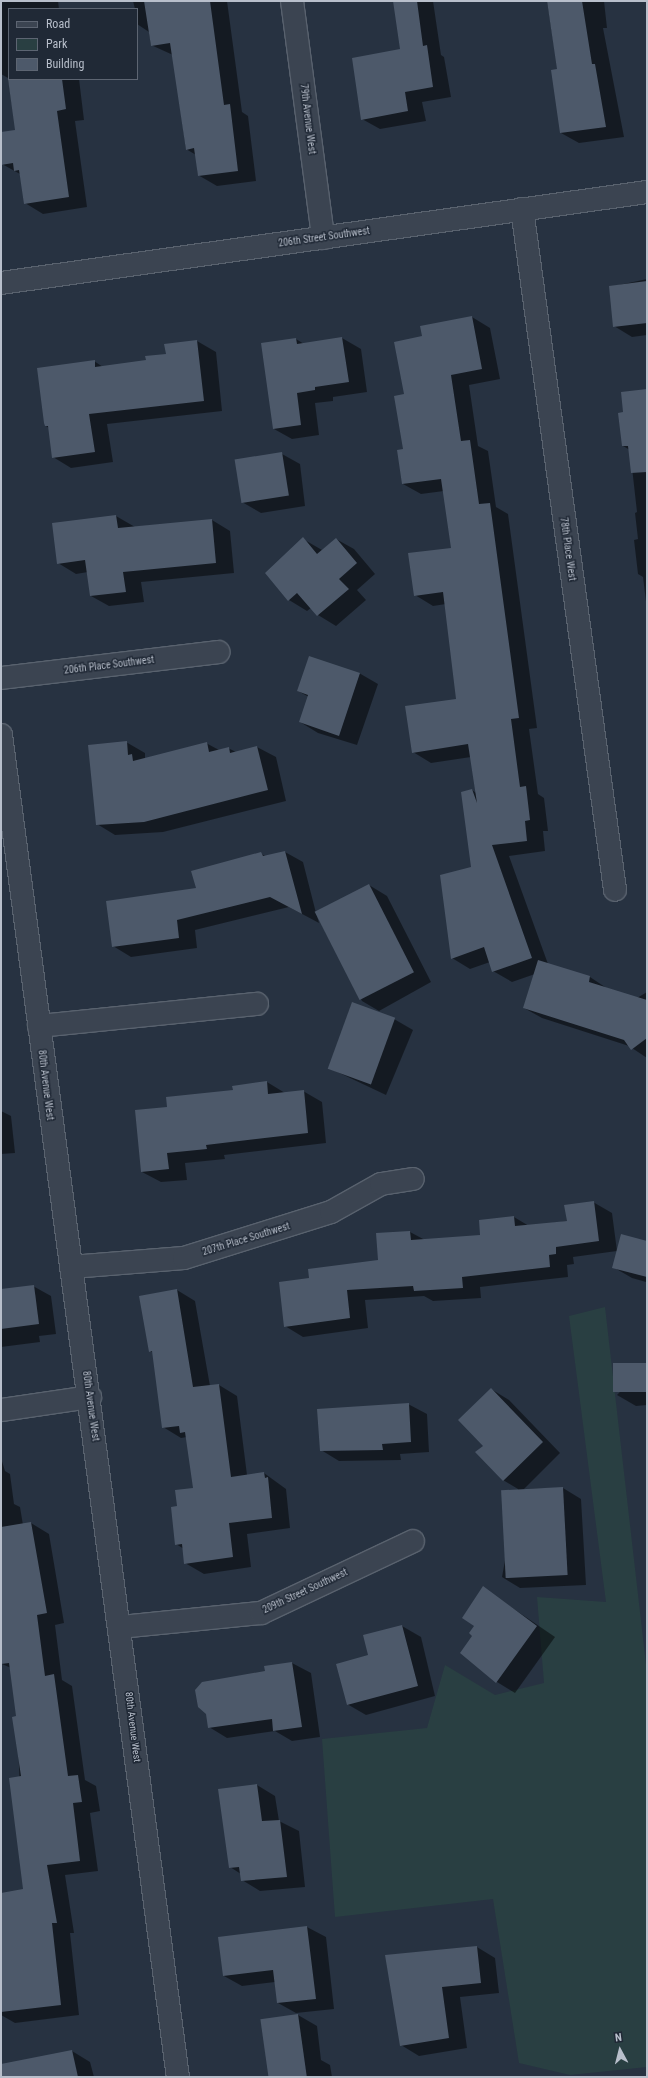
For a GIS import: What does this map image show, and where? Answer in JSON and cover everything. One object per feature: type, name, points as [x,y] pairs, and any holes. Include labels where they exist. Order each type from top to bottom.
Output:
[{"type":"street","name":"79th Avenue West","points":[[292,1],[323,238]]},
{"type":"street","name":"206th Street Southwest","points":[[1,283],[647,192]]},
{"type":"street","name":"78th Place West","points":[[522,209],[615,890]]},
{"type":"street","name":"206th Place Southwest","points":[[1,678],[218,652]]},
{"type":"street","name":"80th Avenue West","points":[[1,735],[71,1267],[90,1397],[178,2077]]},
{"type":"street","points":[[39,1026],[257,1004]]},
{"type":"street","name":"207th Place Southwest","points":[[71,1267],[184,1258],[331,1212],[381,1184],[413,1179]]},
{"type":"street","points":[[1,1410],[90,1397]]},
{"type":"street","name":"209th Street Southwest","points":[[120,1627],[260,1613],[413,1541]]},
{"type":"green space","points":[[605,1307],[647,1673],[647,2067],[570,2075],[519,2063],[493,1899],[335,1917],[322,1739],[427,1728],[445,1665],[495,1695],[544,1683],[537,1597],[606,1602],[569,1316]]},
{"type":"building","points":[[144,1],[210,1],[224,105],[230,104],[238,171],[198,176],[194,148],[186,150],[170,43],[151,46]]},
{"type":"building","points":[[393,1],[417,1],[423,46],[427,45],[433,87],[405,92],[408,111],[361,120],[352,58],[400,49]]},
{"type":"building","points":[[547,1],[582,1],[592,64],[595,64],[606,127],[560,133],[551,70],[557,69]]},
{"type":"building","points":[[8,80],[62,80],[66,109],[57,111],[69,197],[24,204],[19,170],[14,171],[13,163],[1,165],[1,132],[15,130]]},
{"type":"building","points":[[647,281],[647,323],[613,327],[609,286]]},
{"type":"building","points":[[472,316],[482,369],[451,375],[461,441],[470,440],[479,504],[490,503],[519,718],[511,719],[520,787],[526,786],[530,820],[525,821],[527,841],[492,845],[532,958],[492,972],[484,947],[451,959],[440,875],[471,867],[461,792],[472,789],[477,803],[468,744],[412,753],[405,706],[456,699],[443,592],[414,596],[408,553],[451,548],[441,479],[402,484],[397,450],[403,449],[394,396],[404,394],[394,342],[422,336],[420,326]]},
{"type":"building","points":[[342,337],[349,382],[315,387],[315,390],[297,393],[301,425],[273,429],[261,343],[296,338],[297,344]]},
{"type":"building","points":[[197,340],[204,401],[89,414],[95,452],[52,458],[48,426],[45,426],[44,423],[37,368],[95,360],[95,367],[146,360],[145,356],[166,354],[164,344]]},
{"type":"building","points":[[647,389],[647,472],[631,473],[628,446],[622,446],[618,413],[623,412],[621,392]]},
{"type":"building","points":[[282,452],[289,495],[241,503],[235,460]]},
{"type":"building","points":[[116,515],[118,528],[212,519],[216,563],[123,572],[126,592],[90,596],[85,560],[57,564],[52,523]]},
{"type":"building","points":[[303,537],[317,554],[336,538],[357,563],[339,579],[349,589],[317,616],[297,593],[288,601],[265,573]]},
{"type":"building","points":[[309,656],[360,673],[339,736],[299,722],[308,695],[297,691]]},
{"type":"building","points":[[127,741],[128,755],[132,754],[133,761],[207,742],[209,752],[229,747],[230,753],[257,746],[268,790],[144,822],[96,825],[88,745]]},
{"type":"building","points":[[285,851],[302,914],[270,897],[177,920],[179,938],[112,947],[106,901],[196,888],[191,871],[261,852],[263,856]]},
{"type":"building","points":[[369,884],[414,972],[360,1000],[315,912]]},
{"type":"building","points":[[538,960],[590,976],[589,982],[647,1000],[647,1038],[631,1050],[624,1040],[523,1008]]},
{"type":"building","points":[[352,1002],[395,1018],[371,1084],[328,1069]]},
{"type":"building","points":[[267,1081],[268,1094],[304,1090],[308,1133],[206,1145],[207,1149],[167,1153],[169,1169],[141,1172],[135,1110],[167,1107],[166,1097],[233,1090],[232,1086]]},
{"type":"building","points":[[594,1201],[599,1241],[556,1247],[556,1254],[549,1255],[550,1267],[462,1277],[463,1288],[414,1291],[413,1286],[347,1290],[350,1318],[284,1327],[279,1282],[309,1278],[308,1269],[378,1260],[376,1233],[410,1231],[411,1240],[480,1235],[479,1220],[514,1216],[515,1226],[567,1221],[564,1205]]},
{"type":"building","points":[[621,1234],[647,1241],[647,1277],[612,1268]]},
{"type":"building","points":[[34,1285],[39,1324],[1,1329],[1,1289]]},
{"type":"building","points":[[177,1289],[193,1387],[219,1384],[231,1477],[264,1472],[265,1478],[268,1477],[272,1518],[229,1523],[233,1557],[184,1564],[182,1544],[175,1545],[171,1507],[177,1506],[175,1490],[193,1488],[185,1432],[180,1433],[179,1426],[162,1428],[152,1351],[149,1352],[139,1296]]},
{"type":"building","points":[[613,1363],[647,1363],[647,1392],[613,1392]]},
{"type":"building","points":[[491,1388],[543,1442],[503,1481],[475,1452],[483,1446],[458,1420]]},
{"type":"building","points":[[409,1403],[411,1442],[382,1444],[383,1450],[320,1451],[317,1409]]},
{"type":"building","points":[[563,1487],[568,1575],[506,1578],[501,1490]]},
{"type":"building","points":[[31,1522],[47,1613],[37,1615],[45,1676],[54,1674],[68,1776],[78,1775],[82,1802],[73,1803],[80,1861],[47,1865],[57,1923],[52,1923],[61,2005],[1,2012],[1,1893],[23,1889],[9,1778],[21,1776],[12,1717],[16,1716],[9,1663],[1,1664],[1,1527]]},
{"type":"building","points":[[483,1586],[537,1626],[496,1683],[460,1653],[472,1636],[469,1633],[474,1626],[462,1618]]},
{"type":"building","points":[[402,1625],[418,1686],[347,1705],[336,1664],[368,1655],[363,1635]]},
{"type":"building","points":[[292,1662],[302,1727],[273,1731],[272,1719],[208,1728],[206,1714],[198,1707],[195,1690],[202,1682],[265,1671],[264,1666]]},
{"type":"building","points":[[257,1784],[262,1821],[280,1820],[287,1877],[241,1881],[239,1867],[229,1868],[218,1789]]},
{"type":"building","points":[[307,1926],[316,1999],[277,2003],[273,1970],[223,1976],[218,1937]]},
{"type":"building","points":[[477,1946],[481,1983],[442,1987],[449,2038],[400,2046],[385,1955]]},
{"type":"building","points":[[298,2014],[307,2077],[268,2077],[260,2019]]},
{"type":"building","points":[[72,2050],[78,2077],[1,2077],[1,2064]]}]
